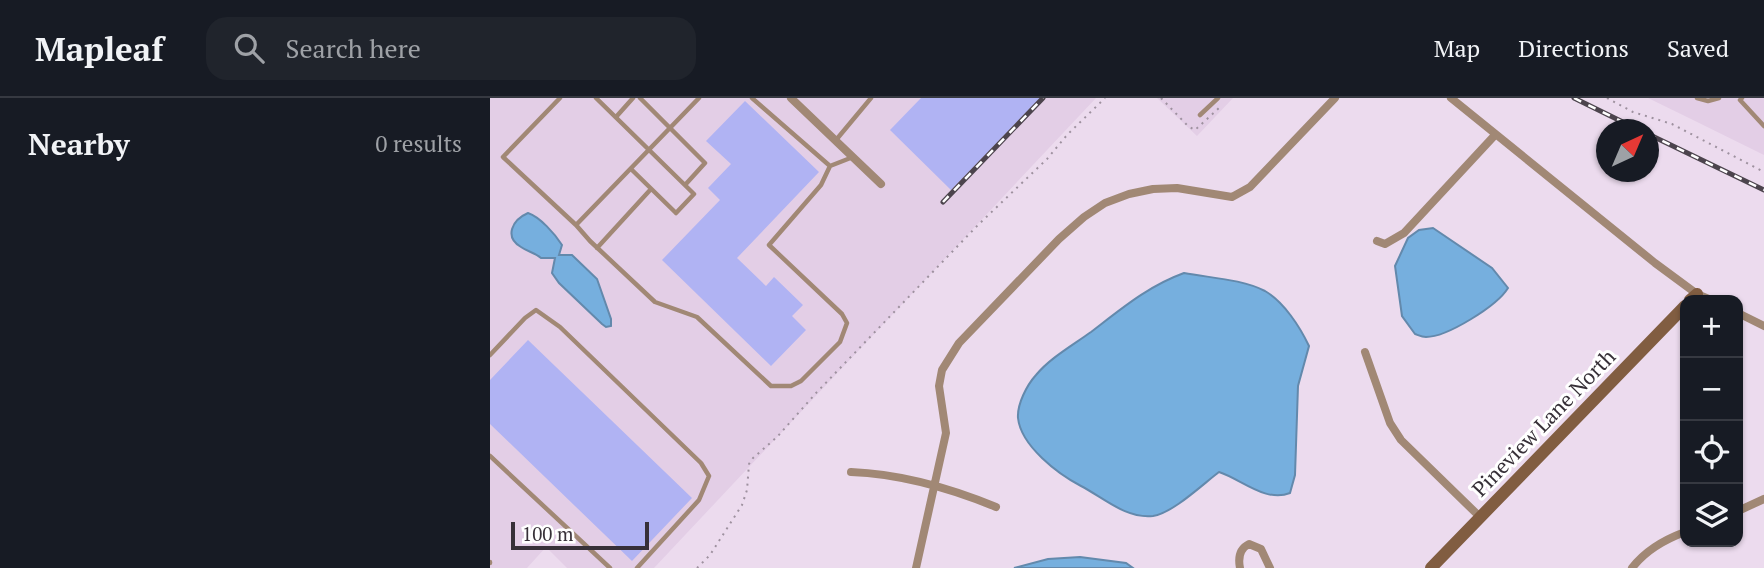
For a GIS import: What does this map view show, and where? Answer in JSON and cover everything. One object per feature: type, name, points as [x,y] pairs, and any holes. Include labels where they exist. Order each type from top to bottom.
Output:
[{"type":"street","points":[[792,98],[881,184]]},
{"type":"street","points":[[916,568],[946,433],[939,386],[942,370],[959,343],[1059,239],[1105,203],[1153,189],[1177,188],[1222,196],[1240,194],[1250,187],[1335,98]]},
{"type":"street","points":[[1451,98],[1691,295]]},
{"type":"street","points":[[1377,241],[1385,244],[1404,233],[1496,135]]},
{"type":"street","name":"Pineview Lane North","points":[[1431,568],[1680,311]]},
{"type":"street","points":[[1743,316],[1764,326]]},
{"type":"street","points":[[1365,352],[1390,423],[1401,440],[1480,517]]},
{"type":"street","points":[[851,472],[896,477],[936,486],[963,493],[996,507]]},
{"type":"street","points":[[1743,509],[1764,499]]},
{"type":"street","points":[[1632,568],[1654,548],[1680,534]]},
{"type":"street","points":[[1240,568],[1240,552],[1249,544],[1261,549],[1270,568]]},
{"type":"lane","points":[[559,98],[503,157],[655,302],[697,317],[771,387],[791,386],[801,381],[840,342],[847,323],[842,314],[769,245],[821,185],[830,166],[853,157]]},
{"type":"lane","points":[[596,98],[694,194],[676,213],[631,169]]},
{"type":"lane","points":[[616,117],[633,98]]},
{"type":"lane","points":[[640,98],[705,163],[685,185]]},
{"type":"lane","points":[[576,225],[699,98]]},
{"type":"lane","points":[[752,98],[830,166]]},
{"type":"lane","points":[[835,141],[871,98]]},
{"type":"lane","points":[[1200,115],[1218,98]]},
{"type":"lane","points":[[1697,98],[1708,101],[1719,98]]},
{"type":"lane","points":[[1742,98],[1740,100],[1764,125]]},
{"type":"lane","points":[[597,248],[651,189]]},
{"type":"lane","points":[[490,355],[525,317],[536,310],[560,327],[701,463],[709,476],[699,500],[637,568]]},
{"type":"lane","points":[[490,456],[610,568]]},
{"type":"path","points":[[697,568],[710,555],[742,505],[747,490],[748,464],[753,458],[777,438],[817,392],[978,225],[1105,98]]},
{"type":"path","points":[[1161,98],[1174,112]]},
{"type":"path","points":[[1607,98],[1633,112],[1672,124],[1764,173]]},
{"type":"shaded area","points":[[490,98],[1096,98],[654,568],[567,568],[546,547],[527,568],[490,568]]},
{"type":"shaded area","points":[[1157,98],[1233,98],[1197,136]]},
{"type":"shaded area","points":[[1648,98],[1764,98],[1764,155],[1691,119]]},
{"type":"water","points":[[528,213],[542,222],[562,245],[559,255],[572,255],[597,279],[611,326],[602,324],[559,283],[552,273],[555,258],[541,258],[516,243],[512,234],[514,224]]},
{"type":"water","points":[[1433,228],[1492,268],[1508,288],[1494,303],[1471,319],[1446,332],[1425,337],[1415,334],[1402,316],[1395,266],[1408,238],[1419,230]]},
{"type":"water","points":[[1184,273],[1236,281],[1265,291],[1285,308],[1309,346],[1298,386],[1295,475],[1290,493],[1272,495],[1219,472],[1170,510],[1153,516],[1143,516],[1115,507],[1052,467],[1026,439],[1018,413],[1029,384],[1048,363],[1135,299],[1158,284]]},
{"type":"water","points":[[1080,557],[1126,563],[1133,568],[1014,568],[1048,559]]},
{"type":"building","points":[[921,98],[1040,98],[951,190],[890,130]]},
{"type":"building","points":[[745,101],[819,172],[737,258],[766,286],[774,277],[803,305],[792,316],[806,330],[771,366],[662,260],[720,200],[708,188],[731,164],[706,141]]},
{"type":"building","points":[[528,340],[692,498],[632,561],[490,424],[490,380]]},
{"type":"railway","points":[[943,202],[1043,98]]},
{"type":"railway","points":[[1574,98],[1617,119]]},
{"type":"railway","points":[[1659,139],[1764,190]]}]
